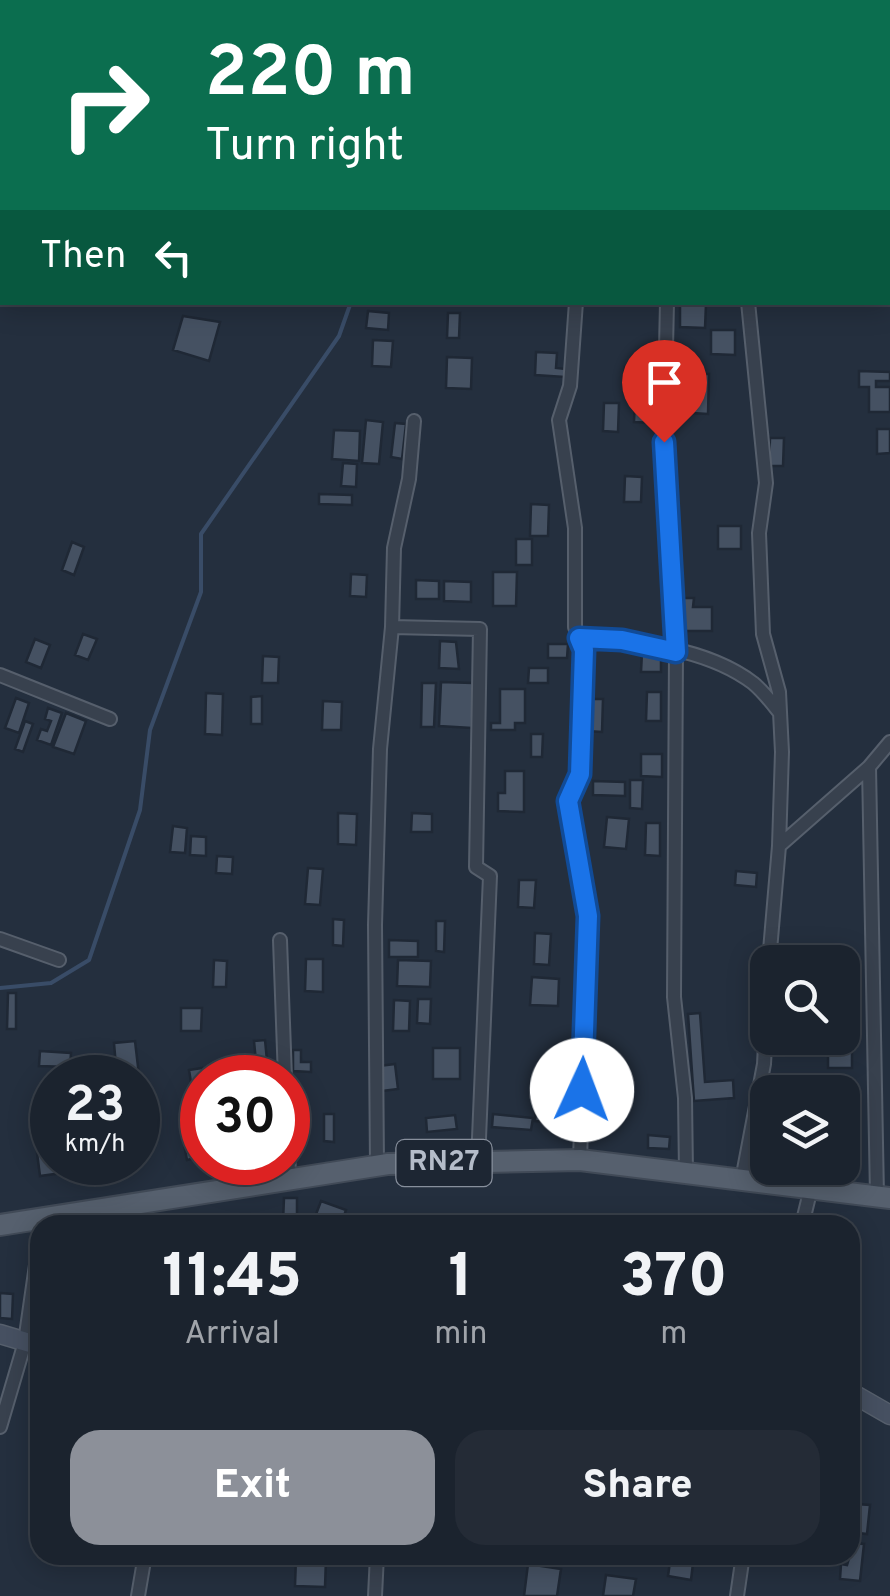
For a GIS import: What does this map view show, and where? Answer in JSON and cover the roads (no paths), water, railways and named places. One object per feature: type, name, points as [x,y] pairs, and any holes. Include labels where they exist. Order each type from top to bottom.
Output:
[{"type":"main road","name":"RN27","points":[[310,1176],[377,1165],[580,1160],[883,1197]]},
{"type":"main road","name":"RN27","points":[[103,1215],[258,1185]]},
{"type":"main road","name":"RN27","points":[[0,1225],[30,1226]]},
{"type":"street","points":[[576,305],[570,386],[559,420],[575,528],[574,627],[584,650],[580,774],[568,801],[588,916],[580,1160]]},
{"type":"street","points":[[666,305],[664,442],[676,652],[674,997],[685,1098],[686,1173]]},
{"type":"street","points":[[748,305],[766,483],[759,533],[763,634],[779,692],[780,712],[778,846],[770,945]]},
{"type":"street","points":[[377,1165],[380,768],[392,627],[394,548],[409,479],[414,421]]},
{"type":"street","points":[[392,627],[480,628],[476,867],[490,876],[478,1162]]},
{"type":"street","points":[[579,638],[622,640],[734,670],[756,686],[780,712]]},
{"type":"street","points":[[0,675],[110,719]]},
{"type":"street","points":[[778,846],[869,767],[890,742]]},
{"type":"street","points":[[869,767],[883,1197]]},
{"type":"street","points":[[0,939],[59,960]]},
{"type":"street","points":[[280,940],[284,1055]]},
{"type":"street","points":[[742,1180],[764,1055]]},
{"type":"street","points":[[804,1215],[811,1188]]},
{"type":"street","points":[[0,1334],[30,1343]]},
{"type":"street","points":[[0,1427],[30,1352]]},
{"type":"street","points":[[860,1398],[890,1415]]},
{"type":"street","points":[[138,1596],[143,1565]]},
{"type":"street","points":[[375,1596],[377,1565]]},
{"type":"street","points":[[737,1596],[741,1565]]},
{"type":"waterway","points":[[0,988],[51,983],[89,960],[140,810],[150,730],[201,592],[201,534],[339,336],[350,305]]}]
